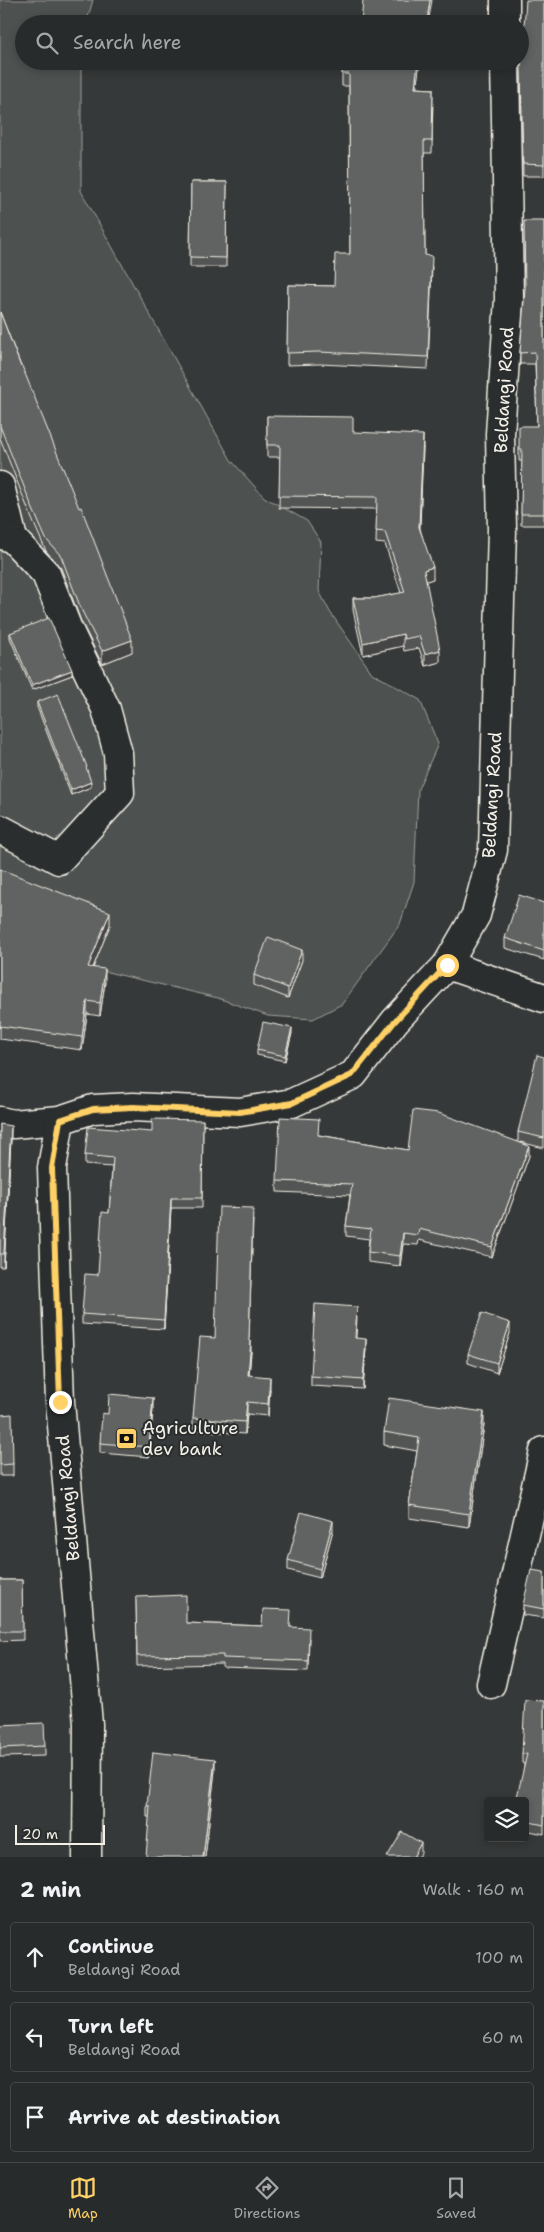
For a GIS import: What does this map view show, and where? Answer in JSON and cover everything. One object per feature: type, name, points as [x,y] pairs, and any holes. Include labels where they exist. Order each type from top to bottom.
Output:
[{"type":"street","points":[[505,0],[505,15]]},
{"type":"street","name":"Beldangi Road","points":[[87,1857],[88,1724],[58,1373],[52,1168],[60,1120],[93,1109],[133,1107],[240,1112],[292,1103],[352,1075],[395,1021],[447,965],[476,915],[492,850],[502,529],[500,434],[509,299],[505,70]]},
{"type":"street","points":[[0,486],[6,537],[46,574],[67,627],[106,709],[118,753],[120,793],[59,860],[0,829]]},
{"type":"street","points":[[447,965],[544,998]]},
{"type":"street","points":[[0,1121],[13,1124],[60,1120]]},
{"type":"street","points":[[491,1684],[544,1451]]},
{"type":"shaded area","points":[[0,0],[93,0],[89,15],[15,15],[15,70],[81,70],[81,191],[231,460],[264,497],[307,521],[321,542],[319,591],[330,612],[372,673],[420,700],[438,744],[418,789],[414,882],[400,924],[342,1004],[313,1019],[268,1016],[218,998],[86,967],[0,925]]},
{"type":"building","points":[[363,0],[430,0],[428,15],[362,15]]},
{"type":"building","points":[[526,0],[544,0],[544,165],[523,164],[521,70],[529,70],[529,15],[525,15]]},
{"type":"building","points":[[343,70],[417,70],[415,88],[433,89],[432,141],[424,141],[425,255],[432,256],[428,357],[319,352],[287,353],[288,285],[334,286],[335,254],[350,254],[349,74],[342,74]]},
{"type":"building","points":[[191,182],[227,182],[226,258],[190,257]]},
{"type":"building","points":[[524,221],[544,221],[544,514],[521,514],[522,449],[519,449],[519,426],[537,426],[535,352],[520,353],[525,288]]},
{"type":"building","points":[[0,312],[79,508],[81,507],[132,640],[102,651],[81,609],[61,556],[46,539],[0,426]]},
{"type":"building","points":[[267,416],[353,417],[353,432],[423,435],[419,527],[433,567],[424,570],[440,650],[425,654],[419,636],[404,639],[403,634],[363,643],[353,598],[374,598],[405,592],[385,532],[376,531],[377,497],[279,496],[280,445],[267,445]]},
{"type":"building","points":[[49,618],[72,670],[32,685],[10,633]]},
{"type":"building","points":[[58,694],[87,767],[91,782],[71,790],[37,702]]},
{"type":"building","points":[[0,869],[110,912],[88,967],[105,969],[100,1003],[87,1001],[82,1037],[0,1026]]},
{"type":"building","points":[[519,895],[544,903],[544,951],[505,938]]},
{"type":"building","points":[[268,937],[302,950],[288,988],[254,975]]},
{"type":"building","points":[[263,1022],[292,1028],[285,1056],[257,1050]]},
{"type":"building","points":[[537,1055],[544,1057],[544,1138],[518,1132]]},
{"type":"building","points":[[413,1110],[439,1113],[529,1146],[492,1247],[419,1229],[418,1235],[403,1233],[400,1256],[368,1252],[371,1229],[346,1226],[352,1184],[277,1181],[280,1117],[319,1119],[318,1135],[408,1150]]},
{"type":"building","points":[[152,1119],[203,1120],[202,1198],[171,1198],[164,1320],[82,1314],[85,1274],[98,1275],[102,1212],[109,1213],[113,1158],[85,1155],[88,1127],[152,1132]]},
{"type":"building","points":[[0,1124],[11,1126],[4,1254],[0,1254]]},
{"type":"building","points":[[219,1207],[253,1208],[249,1340],[251,1341],[248,1375],[270,1377],[268,1404],[247,1402],[245,1422],[193,1418],[200,1337],[215,1338]]},
{"type":"building","points":[[315,1304],[357,1307],[355,1338],[366,1339],[363,1380],[311,1376]]},
{"type":"building","points":[[482,1313],[510,1323],[497,1363],[468,1354]]},
{"type":"building","name":"Agriculture dev bank","points":[[109,1394],[153,1398],[149,1447],[100,1443],[102,1413],[108,1414]]},
{"type":"building","points":[[389,1398],[484,1412],[469,1514],[409,1505],[419,1438],[384,1432]]},
{"type":"building","points":[[12,1414],[13,1464],[0,1465],[0,1415]]},
{"type":"building","points":[[301,1512],[333,1521],[320,1569],[288,1560]]},
{"type":"building","points":[[531,1570],[544,1572],[544,1609],[523,1605]]},
{"type":"building","points":[[0,1580],[22,1580],[23,1631],[0,1631]]},
{"type":"building","points":[[186,1595],[186,1623],[262,1626],[263,1609],[291,1610],[290,1627],[309,1628],[308,1661],[223,1658],[223,1655],[137,1656],[136,1597]]},
{"type":"building","points":[[525,1700],[544,1701],[544,1825],[529,1822],[529,1797],[517,1797],[527,1754],[522,1754]]},
{"type":"building","points":[[44,1723],[45,1746],[0,1748],[0,1725]]},
{"type":"building","points":[[153,1752],[215,1759],[203,1857],[146,1857],[150,1806],[147,1806]]},
{"type":"building","points":[[402,1832],[421,1843],[413,1857],[387,1857]]},
{"type":"place","name":"Agriculture dev bank","points":[[126,1438]]},
{"type":"route","points":[[60,1402],[52,1168],[60,1120],[93,1109],[133,1107],[240,1112],[292,1103],[352,1075],[395,1021],[447,965]]}]
